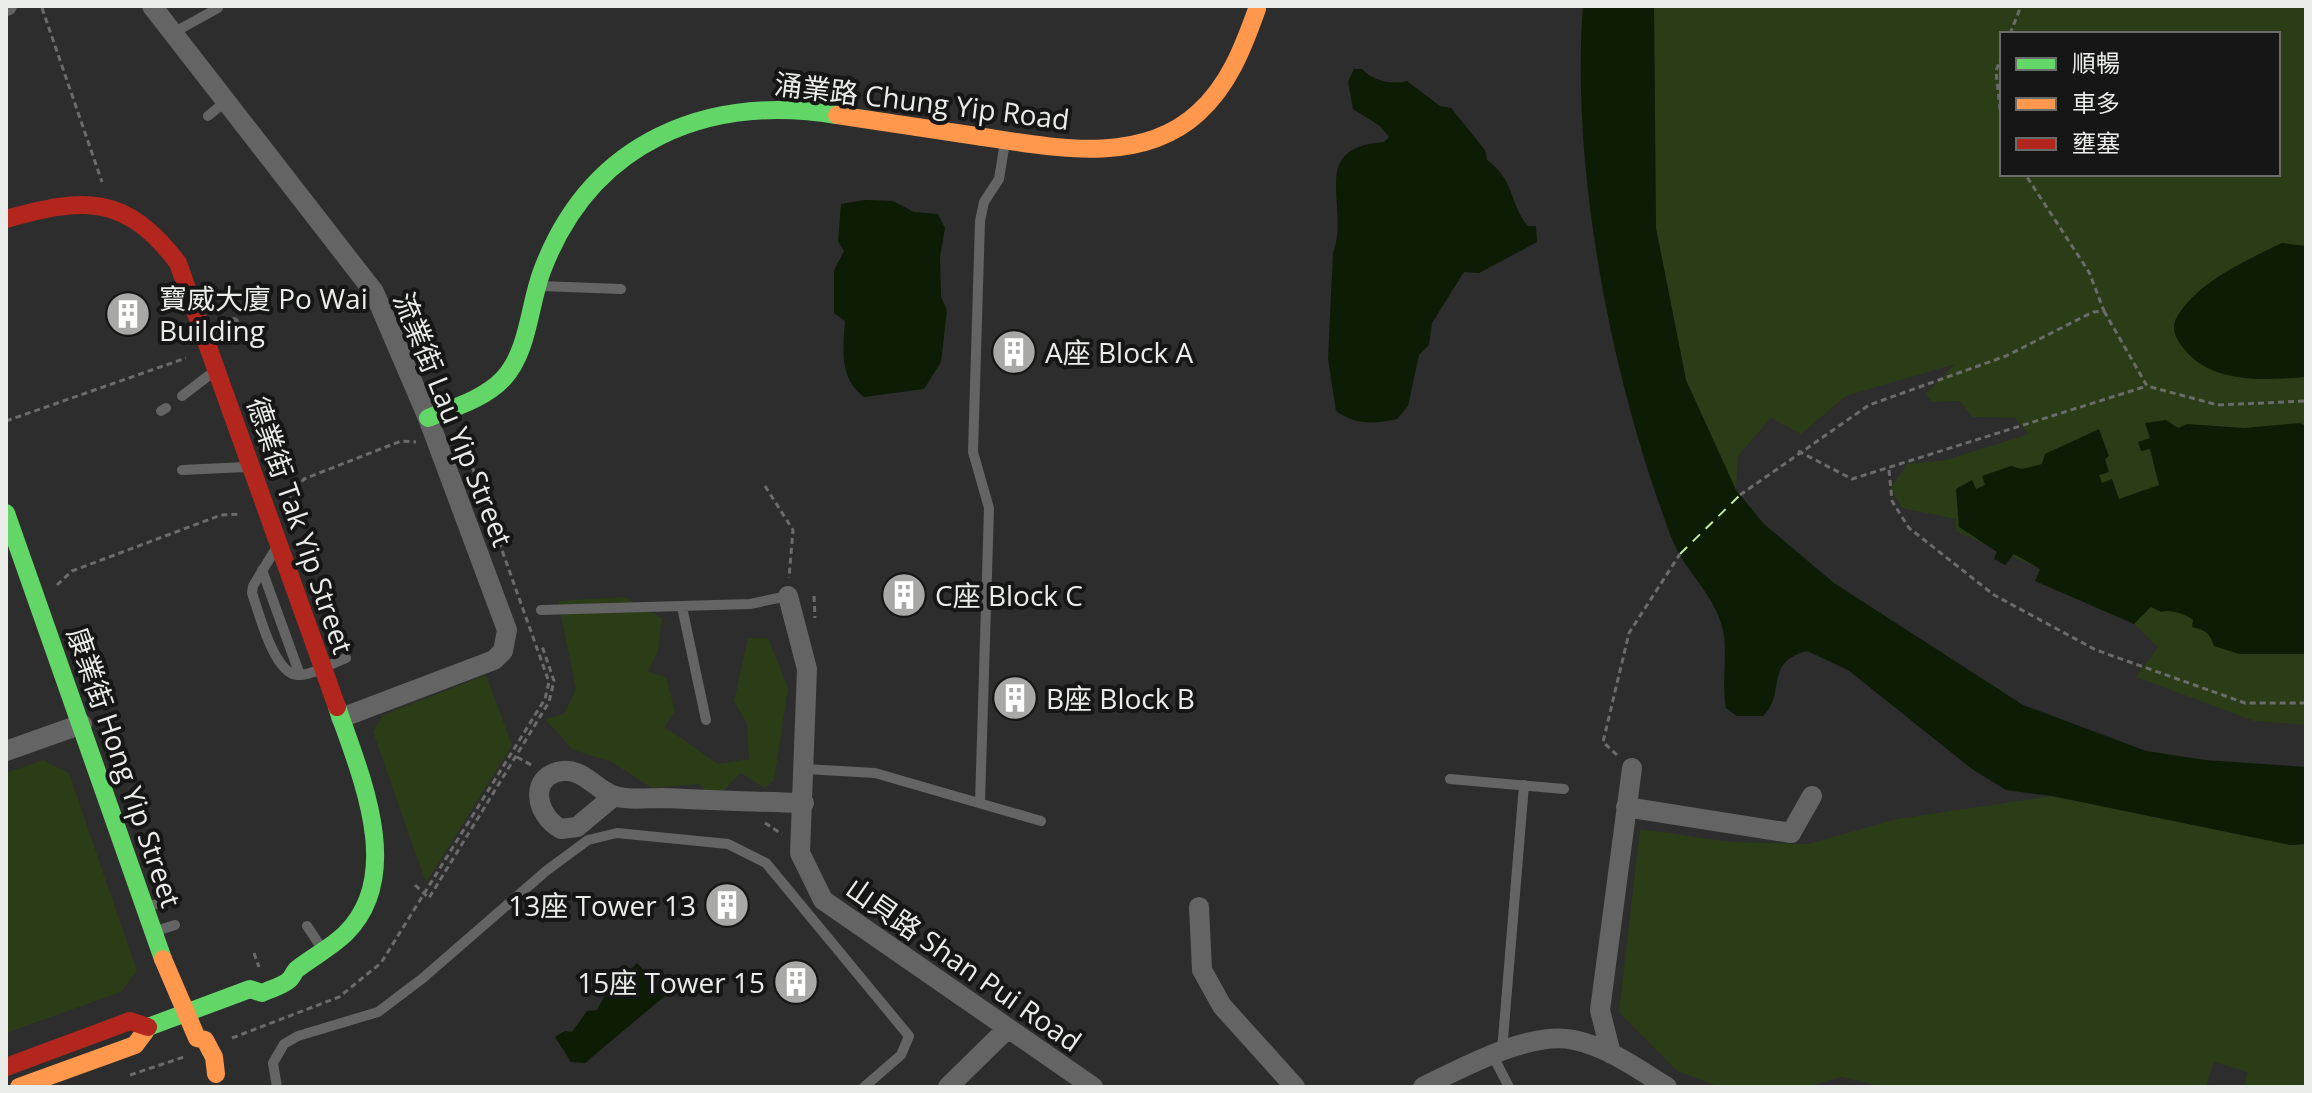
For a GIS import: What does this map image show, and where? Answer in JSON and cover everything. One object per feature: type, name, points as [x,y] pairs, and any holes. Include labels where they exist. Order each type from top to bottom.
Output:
[{"type":"street","name":"流業街 Lau Yip Street","points":[[152,6],[374,292],[428,418],[507,630],[507,642],[494,660],[334,721]]},
{"type":"street","name":"涌業路 Chung Yip Road","points":[[428,418],[478,399],[505,378],[525,343],[538,286],[556,238],[597,181],[647,142],[701,118],[743,110],[785,108],[1005,140],[1102,150],[1144,142],[1176,128],[1212,102],[1234,72],[1257,7]]},
{"type":"street","name":"德業街 Tak Yip Street","points":[[6,219],[56,203],[110,205],[133,215],[166,244],[178,263],[321,667],[334,721],[378,849],[375,879],[362,912],[347,932],[324,951],[296,970],[281,966],[255,977],[250,989],[148,1027]]},
{"type":"street","name":"康業街 Hong Yip Street","points":[[6,513],[154,932],[197,1038],[194,1045],[202,1061],[219,1081]]},
{"type":"street","name":"山貝路 Shan Pui Road","points":[[788,596],[807,669],[800,853],[823,900],[1093,1087]]},
{"type":"street","points":[[6,751],[82,724]]},
{"type":"street","points":[[1611,1054],[1600,1010],[1632,768]]},
{"type":"street","points":[[614,796],[804,803]]},
{"type":"street","points":[[1626,807],[1791,833],[1812,796]]},
{"type":"street","points":[[1199,907],[1202,970],[1222,1006],[1295,1087]]},
{"type":"street","points":[[6,1067],[130,1021],[148,1027],[135,1045],[19,1087]]},
{"type":"street","points":[[948,1087],[1007,1029]]},
{"type":"street","points":[[1423,1087],[1537,1039],[1573,1039],[1611,1054],[1667,1087]]},
{"type":"lane","points":[[173,33],[218,8]]},
{"type":"lane","points":[[208,116],[226,101]]},
{"type":"lane","points":[[980,803],[989,508],[973,452],[980,221],[984,202],[999,179],[1005,140]]},
{"type":"lane","points":[[538,286],[621,289]]},
{"type":"lane","points":[[186,339],[234,322]]},
{"type":"lane","points":[[186,397],[217,370]]},
{"type":"lane","points":[[182,470],[212,464],[252,467]]},
{"type":"lane","points":[[278,545],[253,586],[256,606],[276,659],[287,672],[300,675],[346,658]]},
{"type":"lane","points":[[262,570],[300,675]]},
{"type":"lane","points":[[541,610],[750,604],[788,596]]},
{"type":"lane","points":[[682,607],[706,720]]},
{"type":"lane","points":[[805,769],[875,773],[1041,821]]},
{"type":"lane","points":[[1450,779],[1564,789]]},
{"type":"lane","points":[[1509,1087],[1498,1054],[1524,785]]},
{"type":"lane","points":[[277,1087],[273,1063],[284,1044],[298,1036],[378,1012],[423,978],[546,871],[588,840],[617,833],[728,844],[766,863],[909,1036],[901,1055],[864,1087]]},
{"type":"lane","points":[[145,907],[166,901]]},
{"type":"lane","points":[[154,932],[175,925]]},
{"type":"lane","points":[[307,926],[324,951]]},
{"type":"path","points":[[2011,32],[2021,6]]},
{"type":"path","points":[[42,8],[104,187]]},
{"type":"path","points":[[2000,60],[1996,71],[2000,109]]},
{"type":"path","points":[[2026,176],[2089,272],[2104,311],[2147,386]]},
{"type":"path","points":[[1740,495],[1798,451],[1869,405],[2006,356],[2093,312],[2104,311]]},
{"type":"path","points":[[6,421],[197,354]]},
{"type":"path","points":[[1798,451],[1852,479],[1889,470],[2147,386],[2218,405],[2306,401]]},
{"type":"path","name":"流業街 Lau Yip Street","points":[[424,894],[545,699],[549,682],[463,441],[453,433]]},
{"type":"path","points":[[290,497],[304,479],[401,441],[424,443]]},
{"type":"path","points":[[1889,470],[1892,501],[1909,528],[1994,595],[2096,650],[2245,703],[2306,703]]},
{"type":"path","points":[[765,486],[793,530],[788,596]]},
{"type":"path","points":[[72,571],[221,515],[237,515]]},
{"type":"path","points":[[1632,768],[1603,742],[1629,633],[1680,554]]},
{"type":"path","points":[[814,596],[816,627]]},
{"type":"path","points":[[415,885],[429,898],[517,757],[553,691],[554,681],[542,646]]},
{"type":"path","points":[[517,757],[539,771]]},
{"type":"path","points":[[757,821],[783,835]]},
{"type":"path","points":[[232,1038],[320,1006],[360,983],[389,953],[424,894]]},
{"type":"path","points":[[254,953],[259,965]]},
{"type":"path","points":[[156,1066],[182,1057]]},
{"type":"shaded area","points":[[1583,6],[1654,6],[1656,228],[1686,380],[1736,490],[1764,524],[1834,583],[2023,705],[2146,751],[2205,760],[2306,767],[2306,844],[2290,845],[2052,796],[2006,790],[1972,769],[1848,670],[1807,651],[1785,663],[1770,707],[1763,716],[1737,716],[1726,708],[1723,630],[1716,610],[1681,557],[1667,526],[1624,388],[1610,324],[1588,194],[1581,66]]},
{"type":"shaded area","points":[[1654,6],[2306,6],[2306,725],[2254,721],[2136,677],[2158,647],[2134,624],[2036,581],[2040,569],[1956,531],[1956,519],[1902,508],[1891,488],[1907,464],[1946,460],[2029,434],[2015,418],[1972,417],[1960,401],[1932,402],[1926,394],[1955,364],[1846,396],[1801,434],[1771,418],[1738,456],[1736,490],[1686,380],[1656,228]]},
{"type":"shaded area","points":[[1354,69],[1362,69],[1383,81],[1407,81],[1440,106],[1451,108],[1485,150],[1487,160],[1503,176],[1522,218],[1528,226],[1536,226],[1537,242],[1479,273],[1464,272],[1432,323],[1429,345],[1419,355],[1408,406],[1397,419],[1372,422],[1351,419],[1336,411],[1328,359],[1333,253],[1338,217],[1338,167],[1346,155],[1360,146],[1384,142],[1389,137],[1380,126],[1353,109],[1348,82]]},
{"type":"shaded area","points":[[865,200],[893,201],[914,212],[938,214],[945,228],[940,257],[941,297],[947,310],[941,362],[924,389],[864,397],[846,372],[845,321],[834,313],[834,270],[844,251],[838,241],[841,204]]},
{"type":"shaded area","points":[[2282,243],[2306,246],[2306,377],[2255,379],[2206,367],[2179,342],[2174,328],[2177,317],[2197,293],[2224,273]]},
{"type":"shaded area","points":[[2166,420],[2178,428],[2187,424],[2244,428],[2300,423],[2306,426],[2306,654],[2239,654],[2214,646],[2206,633],[2192,627],[2193,620],[2190,618],[2151,607],[2134,624],[2035,581],[2040,569],[2014,554],[2005,565],[1994,559],[1997,552],[1959,527],[1956,489],[1972,480],[1976,489],[1985,485],[1982,476],[2011,466],[2022,469],[2042,464],[2045,454],[2099,429],[2109,456],[2105,459],[2109,472],[2099,475],[2102,483],[2112,479],[2119,499],[2159,485],[2150,449],[2141,451],[2138,442],[2150,438],[2145,423]]},
{"type":"shaded area","points":[[624,597],[662,618],[658,651],[648,672],[666,677],[675,711],[665,727],[718,764],[749,759],[747,724],[734,701],[748,638],[768,638],[788,688],[774,780],[765,788],[740,773],[725,789],[710,795],[699,784],[652,788],[610,761],[573,750],[545,719],[564,714],[576,689],[558,601]]},
{"type":"shaded area","points":[[486,675],[512,745],[426,883],[373,732],[383,715]]},
{"type":"shaded area","points":[[43,760],[69,773],[137,971],[121,992],[6,1033],[6,773]]},
{"type":"shaded area","points":[[2052,796],[2290,845],[2306,844],[2306,1087],[2244,1087],[2247,1072],[2214,1062],[2206,1087],[1884,1087],[1842,1077],[1806,1087],[1720,1087],[1677,1071],[1619,1012],[1640,829],[1731,842],[1808,844],[1897,819]]},
{"type":"shaded area","points":[[637,963],[666,995],[585,1063],[571,1062],[555,1037],[565,1031],[572,1032],[587,1011],[597,1010],[604,997]]},
{"type":"ferry route","points":[[1680,554],[1740,495]]},
{"type":"traffic: fast","points":[[428,418],[487,392],[512,368],[523,341],[542,271],[563,226],[590,189],[623,159],[659,136],[699,121],[743,112],[789,110],[837,115]]},
{"type":"traffic: fast","points":[[6,513],[163,959]]},
{"type":"traffic: fast","points":[[144,1033],[148,1027],[250,989],[262,993],[283,984],[296,970],[346,933],[363,909],[373,882],[375,853],[372,823],[366,792],[337,707]]},
{"type":"traffic: slow","points":[[837,115],[1058,147],[1118,147],[1147,141],[1174,130],[1209,102],[1234,65],[1257,9]]},
{"type":"traffic: slow","points":[[163,959],[197,1038],[205,1040],[214,1057],[216,1074]]},
{"type":"traffic: slow","points":[[19,1087],[135,1045],[144,1033]]},
{"type":"traffic: jam","points":[[6,219],[58,207],[102,207],[140,224],[159,240],[178,263],[337,707]]},
{"type":"traffic: jam","points":[[6,1067],[130,1021],[148,1027]]},
{"type":"place","name":"寶威大廈 Po Wai Building","points":[[128,314]]},
{"type":"place","name":"A座 Block A","points":[[1014,352]]},
{"type":"place","name":"C座 Block C","points":[[904,595]]},
{"type":"place","name":"B座 Block B","points":[[1015,698]]},
{"type":"place","name":"13座 Tower 13","points":[[727,905]]},
{"type":"place","name":"15座 Tower 15","points":[[796,982]]}]
